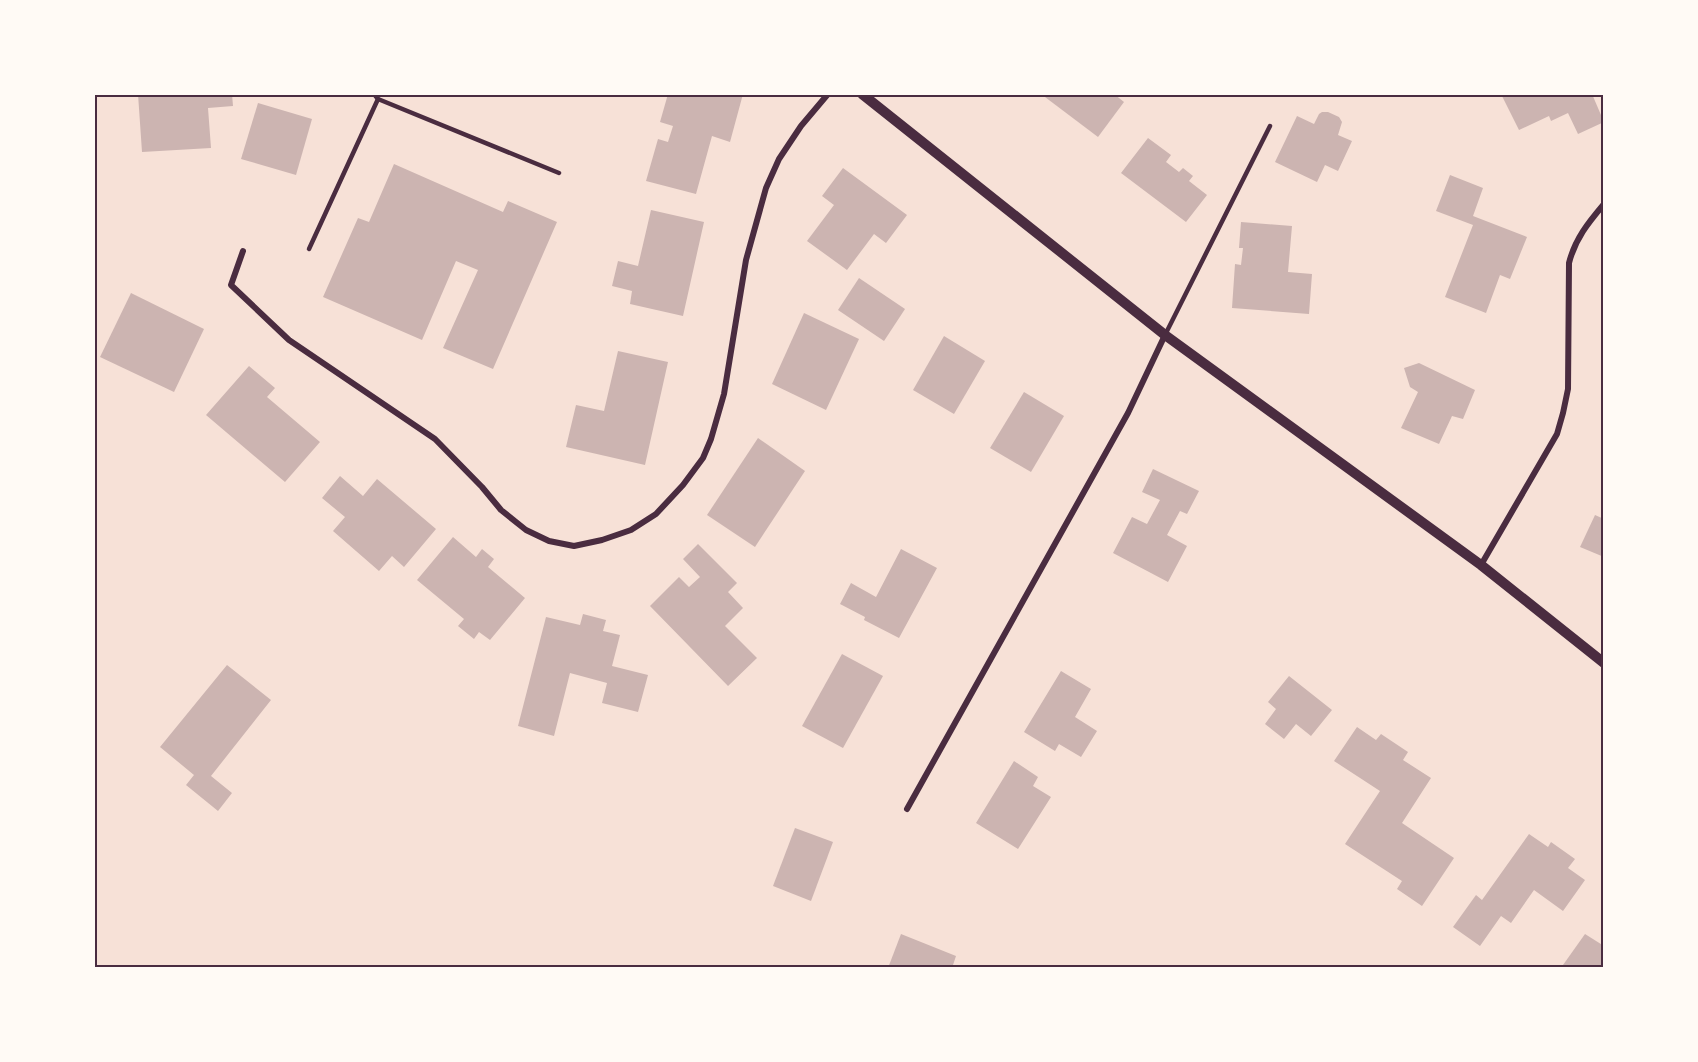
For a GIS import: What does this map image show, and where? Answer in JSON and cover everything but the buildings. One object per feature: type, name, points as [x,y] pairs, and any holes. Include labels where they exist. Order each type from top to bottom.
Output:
[{"type":"street","points":[[243,251],[231,285],[289,340],[435,439],[501,510],[526,530],[549,541],[574,546],[602,540],[631,530],[656,514],[683,485],[703,458],[724,394],[746,260],[766,188],[779,159],[801,126],[828,94]]},
{"type":"street","points":[[862,94],[1165,335],[1481,565],[1604,663]]},
{"type":"street","points":[[1481,565],[1557,434],[1568,389],[1569,263],[1572,249],[1579,237],[1604,204]]},
{"type":"street","points":[[907,809],[1128,413],[1165,335]]},
{"type":"lane","points":[[309,249],[376,97],[559,174]]},
{"type":"lane","points":[[1165,335],[1270,126]]}]
